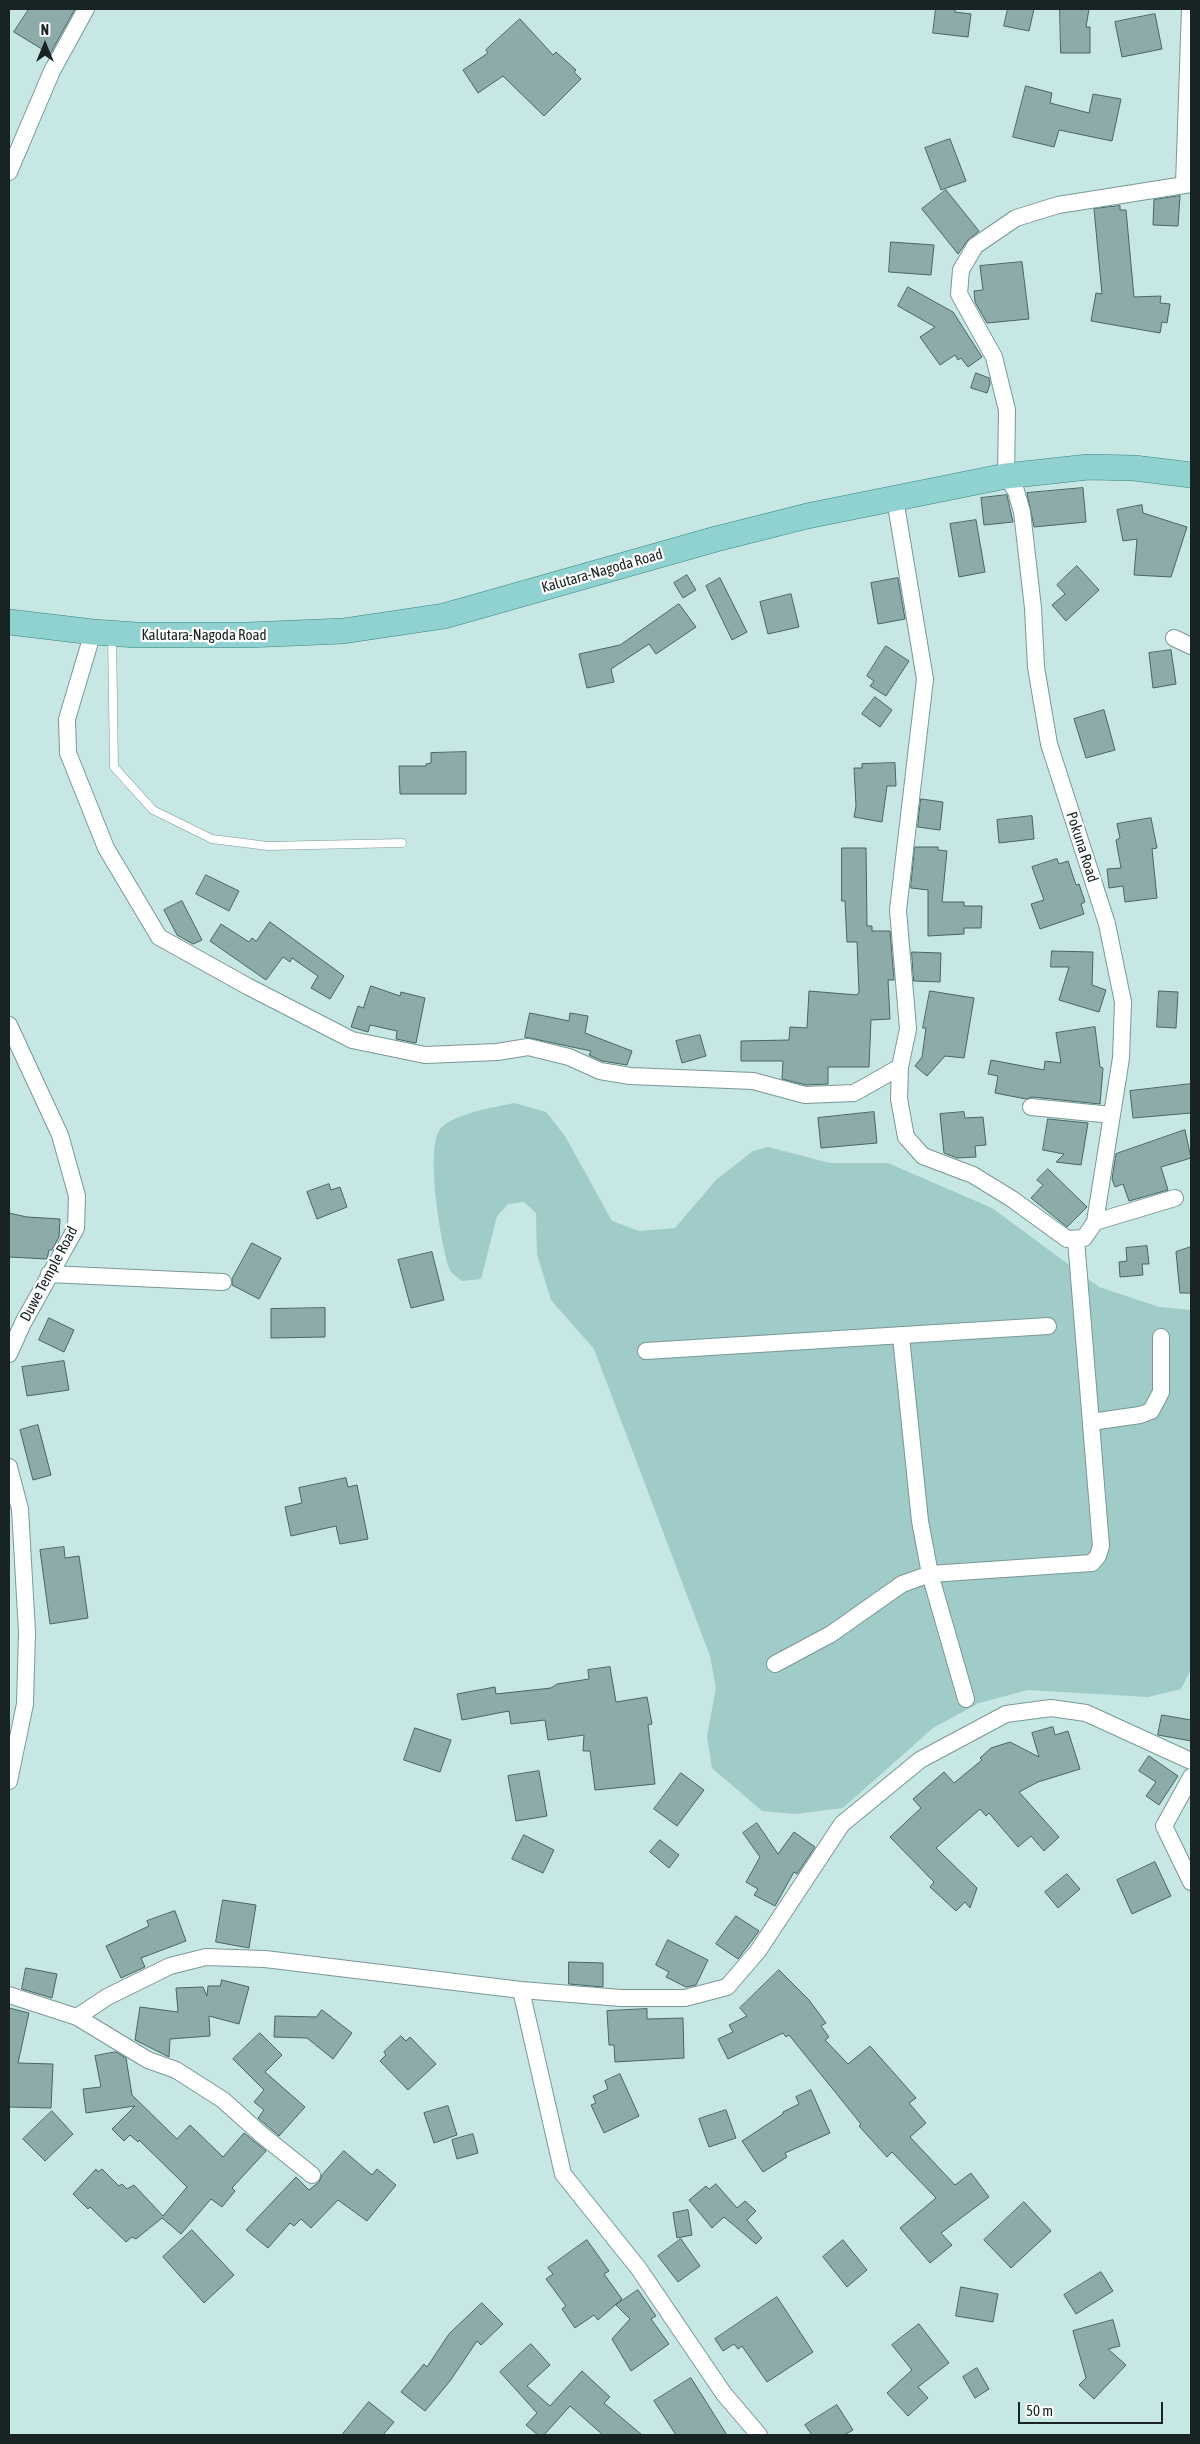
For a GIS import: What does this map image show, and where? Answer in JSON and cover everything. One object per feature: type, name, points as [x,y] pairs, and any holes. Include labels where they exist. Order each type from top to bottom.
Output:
[{"type":"main road","name":"Kalutara-Nagoda Road","points":[[9,622],[102,633],[248,635],[343,631],[444,616],[716,539],[807,516],[1006,476],[1088,467],[1134,468],[1191,475]]},
{"type":"street","points":[[9,172],[52,71],[86,9]]},
{"type":"street","points":[[1006,476],[1007,410],[994,357],[959,294],[961,270],[975,246],[1016,218],[1058,205],[1188,184],[1190,9]]},
{"type":"street","name":"Pokuna Road","points":[[1006,476],[1016,491],[1022,512],[1033,608],[1036,667],[1049,744],[1107,924],[1123,1002],[1121,1058],[1095,1222]]},
{"type":"street","points":[[895,499],[926,679],[898,910],[908,1029],[900,1067],[899,1099],[906,1137],[923,1156],[973,1175],[1012,1200],[1066,1239],[1076,1240],[1084,1238],[1095,1222],[1175,1198]]},
{"type":"street","points":[[102,633],[67,719],[68,753],[106,848],[159,937],[247,986],[352,1040],[425,1055],[497,1052],[528,1047],[569,1057],[600,1071],[630,1076],[753,1081],[805,1095],[854,1093],[900,1067]]},
{"type":"street","points":[[1174,638],[1191,646]]},
{"type":"street","name":"Duwe Temple Road","points":[[9,1025],[60,1135],[77,1196],[76,1228],[49,1274],[9,1354]]},
{"type":"street","points":[[1031,1107],[1112,1116]]},
{"type":"street","points":[[776,1664],[831,1634],[902,1584],[930,1574],[1092,1563],[1098,1556],[1102,1546],[1076,1240]]},
{"type":"street","points":[[49,1274],[222,1282]]},
{"type":"street","points":[[646,1351],[901,1337],[1048,1326]]},
{"type":"street","points":[[901,1337],[920,1521],[930,1574],[966,1699]]},
{"type":"street","points":[[1091,1422],[1140,1415],[1151,1411],[1161,1392],[1161,1337]]},
{"type":"street","points":[[9,1467],[20,1509],[27,1632],[25,1704],[9,1781]]},
{"type":"street","points":[[77,2017],[107,1997],[170,1966],[206,1957],[264,1959],[521,1990],[621,1998],[685,1998],[727,1987],[758,1951],[842,1824],[920,1760],[1006,1714],[1050,1708],[1086,1713],[1191,1761]]},
{"type":"street","points":[[1191,1777],[1164,1826],[1191,1882]]},
{"type":"street","points":[[521,1990],[563,2174],[639,2270],[724,2394],[759,2435]]},
{"type":"street","points":[[9,1995],[77,2017],[148,2060],[176,2070],[224,2100],[262,2136],[312,2175]]},
{"type":"lane","points":[[102,633],[114,767],[153,810],[212,839],[268,846],[402,843]]},
{"type":"shaded area","points":[[514,1103],[546,1112],[565,1136],[612,1221],[639,1231],[675,1228],[716,1180],[753,1151],[768,1147],[830,1163],[888,1163],[992,1208],[1099,1287],[1159,1307],[1191,1310],[1191,1669],[1181,1689],[1148,1697],[1028,1690],[979,1703],[933,1728],[843,1808],[795,1814],[762,1811],[712,1768],[707,1736],[716,1688],[710,1656],[594,1349],[551,1300],[537,1254],[536,1213],[524,1202],[508,1204],[497,1216],[481,1279],[462,1281],[449,1268],[438,1218],[434,1174],[436,1138],[441,1128],[455,1119],[475,1112]]},
{"type":"building","points":[[29,9],[75,9],[50,54],[14,32]]},
{"type":"building","points":[[936,9],[955,9],[955,12],[971,14],[968,37],[933,33]]},
{"type":"building","points":[[1008,9],[1034,9],[1029,31],[1004,26]]},
{"type":"building","points":[[1060,9],[1089,9],[1086,27],[1090,27],[1090,53],[1061,53]]},
{"type":"building","points":[[1155,14],[1162,49],[1122,57],[1115,22]]},
{"type":"building","points":[[520,19],[553,55],[556,52],[576,70],[574,72],[581,79],[544,116],[503,76],[478,93],[463,70],[488,53],[486,50]]},
{"type":"building","points":[[1026,86],[1052,93],[1050,103],[1089,113],[1093,94],[1121,99],[1112,141],[1059,130],[1054,147],[1013,137]]},
{"type":"building","points":[[950,139],[966,181],[941,190],[925,148]]},
{"type":"building","points":[[946,190],[979,231],[967,241],[958,254],[922,209]]},
{"type":"building","points":[[1180,196],[1178,226],[1153,225],[1154,200]]},
{"type":"building","points":[[1120,206],[1120,210],[1126,210],[1134,297],[1161,296],[1160,303],[1170,304],[1167,323],[1162,322],[1160,333],[1091,321],[1096,293],[1102,294],[1094,209]]},
{"type":"building","points":[[891,242],[934,245],[931,275],[889,272]]},
{"type":"building","points":[[1022,262],[1029,319],[987,323],[975,302],[974,291],[983,290],[980,266]]},
{"type":"building","points":[[908,287],[953,312],[982,357],[968,367],[961,358],[958,360],[955,355],[940,365],[920,337],[935,327],[898,306]]},
{"type":"building","points":[[976,373],[989,378],[990,384],[987,393],[971,388]]},
{"type":"building","points":[[1083,488],[1086,522],[1034,527],[1027,493]]},
{"type":"building","points":[[1007,495],[1013,522],[984,525],[981,498]]},
{"type":"building","points":[[1142,505],[1143,513],[1187,527],[1171,577],[1134,575],[1137,539],[1123,541],[1117,510]]},
{"type":"building","points":[[976,520],[985,572],[959,577],[950,524]]},
{"type":"building","points":[[1077,566],[1099,590],[1066,621],[1052,605],[1065,594],[1057,585]]},
{"type":"building","points":[[687,575],[696,590],[683,598],[674,583]]},
{"type":"building","points":[[720,578],[747,632],[732,640],[706,586]]},
{"type":"building","points":[[898,578],[905,619],[878,624],[871,583]]},
{"type":"building","points":[[791,594],[799,627],[768,634],[760,602]]},
{"type":"building","points":[[679,604],[696,627],[656,654],[649,644],[611,669],[614,682],[587,688],[579,654],[620,645]]},
{"type":"building","points":[[886,646],[909,661],[886,696],[870,686],[874,681],[867,676]]},
{"type":"building","points":[[1171,650],[1176,684],[1153,688],[1149,653]]},
{"type":"building","points":[[875,697],[892,710],[880,727],[862,714]]},
{"type":"building","points":[[1104,710],[1115,750],[1086,758],[1074,719]]},
{"type":"building","points":[[466,752],[466,794],[400,794],[399,766],[426,766],[426,764],[431,763],[431,753]]},
{"type":"building","points":[[895,763],[896,786],[887,786],[882,822],[854,817],[856,806],[854,768],[862,768],[862,764]]},
{"type":"building","points":[[921,799],[943,802],[940,830],[918,827]]},
{"type":"building","points":[[1032,816],[1034,839],[999,843],[997,820]]},
{"type":"building","points":[[1151,818],[1157,848],[1152,849],[1157,898],[1125,902],[1123,886],[1109,888],[1107,869],[1121,868],[1116,840],[1120,838],[1117,824]]},
{"type":"building","points":[[915,847],[938,847],[938,850],[947,851],[942,902],[964,902],[964,906],[982,906],[981,928],[964,928],[964,934],[928,936],[928,890],[911,888]]},
{"type":"building","points":[[842,848],[866,848],[867,926],[872,926],[872,931],[890,931],[894,980],[888,980],[890,1019],[871,1020],[869,1067],[828,1067],[828,1084],[806,1085],[782,1079],[783,1061],[741,1061],[741,1041],[789,1040],[790,1027],[807,1028],[809,991],[857,995],[859,992],[857,942],[847,942],[845,901],[842,901]]},
{"type":"building","points":[[1057,859],[1059,864],[1068,861],[1076,885],[1079,884],[1085,902],[1081,904],[1084,914],[1040,929],[1031,904],[1044,900],[1032,867]]},
{"type":"building","points":[[206,875],[239,891],[229,911],[196,894]]},
{"type":"building","points":[[182,901],[202,940],[193,944],[177,935],[164,910]]},
{"type":"building","points":[[270,922],[344,976],[330,999],[311,988],[318,976],[292,958],[290,962],[283,957],[266,980],[210,941],[221,924],[249,942],[252,938],[256,941]]},
{"type":"building","points":[[1052,951],[1093,952],[1092,985],[1106,990],[1099,1012],[1059,1000],[1069,967],[1051,967]]},
{"type":"building","points":[[912,952],[941,953],[940,982],[914,981]]},
{"type":"building","points":[[371,986],[400,996],[401,992],[425,998],[416,1043],[396,1039],[397,1031],[370,1025],[368,1032],[351,1027],[358,1006],[363,1008]]},
{"type":"building","points":[[930,991],[974,998],[964,1058],[945,1056],[927,1076],[915,1066],[922,1057],[926,1028],[923,1028]]},
{"type":"building","points":[[1159,991],[1178,992],[1176,1028],[1157,1027]]},
{"type":"building","points":[[530,1013],[569,1021],[570,1013],[588,1016],[585,1033],[632,1051],[627,1065],[602,1061],[589,1055],[591,1051],[525,1037]]},
{"type":"building","points":[[1095,1027],[1100,1067],[1103,1068],[1100,1104],[1032,1097],[1026,1099],[995,1093],[998,1076],[988,1074],[991,1060],[1044,1070],[1045,1061],[1061,1063],[1056,1033]]},
{"type":"building","points":[[700,1035],[706,1056],[682,1063],[676,1041]]},
{"type":"building","points":[[1191,1084],[1191,1113],[1133,1118],[1130,1091]]},
{"type":"building","points":[[874,1112],[877,1143],[821,1148],[818,1118]]},
{"type":"building","points":[[964,1112],[965,1118],[983,1117],[986,1145],[975,1146],[976,1157],[957,1158],[944,1153],[940,1114]]},
{"type":"building","points":[[1048,1119],[1088,1123],[1081,1165],[1056,1162],[1064,1154],[1043,1150]]},
{"type":"building","points":[[1185,1130],[1191,1158],[1161,1167],[1168,1190],[1129,1201],[1123,1184],[1115,1187],[1112,1179],[1116,1154]]},
{"type":"building","points":[[1048,1169],[1087,1207],[1067,1227],[1031,1198],[1043,1185],[1037,1180]]},
{"type":"building","points":[[329,1184],[331,1190],[340,1187],[347,1207],[317,1219],[307,1192]]},
{"type":"building","points":[[9,1213],[27,1217],[60,1219],[59,1237],[52,1250],[49,1250],[47,1259],[9,1257]]},
{"type":"building","points":[[252,1243],[281,1258],[259,1299],[232,1285],[232,1279]]},
{"type":"building","points":[[1147,1246],[1149,1264],[1142,1264],[1143,1275],[1120,1277],[1119,1262],[1127,1261],[1126,1248]]},
{"type":"building","points":[[1191,1247],[1191,1293],[1180,1293],[1176,1252]]},
{"type":"building","points":[[432,1252],[444,1300],[411,1308],[398,1260]]},
{"type":"building","points":[[325,1308],[325,1337],[271,1338],[271,1309]]},
{"type":"building","points":[[49,1318],[74,1330],[64,1352],[39,1340]]},
{"type":"building","points":[[64,1361],[69,1390],[27,1396],[22,1367]]},
{"type":"building","points":[[38,1425],[51,1475],[33,1480],[20,1430]]},
{"type":"building","points":[[346,1478],[348,1487],[357,1485],[368,1539],[340,1544],[336,1526],[291,1536],[285,1507],[302,1503],[299,1488]]},
{"type":"building","points":[[64,1547],[65,1558],[79,1556],[88,1618],[50,1624],[40,1550]]},
{"type":"building","points":[[610,1667],[616,1702],[647,1697],[652,1724],[648,1725],[655,1784],[595,1790],[590,1751],[583,1751],[584,1735],[548,1740],[545,1720],[511,1724],[509,1711],[462,1720],[457,1694],[495,1687],[496,1694],[551,1688],[557,1684],[589,1679],[588,1670]]},
{"type":"building","points":[[1162,1715],[1191,1720],[1191,1741],[1158,1735]]},
{"type":"building","points":[[1053,1727],[1055,1735],[1068,1731],[1080,1769],[1038,1782],[1019,1792],[1059,1837],[1044,1851],[1031,1836],[1018,1847],[989,1813],[986,1816],[980,1809],[936,1848],[977,1888],[970,1908],[965,1902],[956,1911],[930,1887],[934,1882],[890,1837],[921,1808],[913,1799],[944,1772],[954,1783],[982,1760],[980,1758],[991,1748],[1010,1742],[1039,1757],[1032,1733]]},
{"type":"building","points":[[415,1728],[451,1740],[440,1772],[404,1760]]},
{"type":"building","points":[[1149,1756],[1178,1776],[1159,1805],[1146,1796],[1156,1782],[1139,1771]]},
{"type":"building","points":[[539,1771],[547,1816],[516,1821],[508,1776]]},
{"type":"building","points":[[681,1773],[704,1790],[677,1826],[654,1809]]},
{"type":"building","points":[[757,1823],[778,1854],[794,1832],[815,1847],[797,1874],[794,1872],[775,1906],[754,1895],[758,1889],[746,1882],[760,1857],[743,1833]]},
{"type":"building","points":[[524,1835],[554,1850],[543,1873],[512,1859]]},
{"type":"building","points":[[660,1840],[679,1855],[669,1868],[650,1852]]},
{"type":"building","points":[[1155,1862],[1171,1896],[1132,1914],[1117,1880]]},
{"type":"building","points":[[1067,1874],[1080,1889],[1058,1908],[1045,1892]]},
{"type":"building","points":[[223,1900],[256,1905],[249,1948],[216,1942]]},
{"type":"building","points":[[175,1911],[186,1941],[141,1958],[145,1967],[121,1978],[106,1946],[149,1926],[147,1921]]},
{"type":"building","points":[[736,1916],[759,1931],[738,1959],[716,1944]]},
{"type":"building","points":[[668,1940],[708,1960],[696,1985],[686,1987],[666,1977],[669,1972],[656,1965]]},
{"type":"building","points":[[569,1962],[603,1963],[603,1987],[569,1984]]},
{"type":"building","points":[[26,1968],[57,1974],[52,1998],[22,1989]]},
{"type":"building","points":[[779,1970],[809,2000],[826,2023],[821,2026],[829,2037],[825,2040],[848,2064],[870,2046],[916,2098],[909,2103],[926,2123],[910,2137],[955,2185],[971,2173],[989,2197],[941,2233],[952,2245],[930,2263],[900,2228],[936,2198],[892,2152],[887,2157],[859,2126],[861,2124],[789,2035],[786,2037],[783,2033],[728,2059],[718,2039],[733,2032],[729,2025],[747,2016],[740,2008]]},
{"type":"building","points":[[222,1980],[249,1987],[239,2024],[209,2016],[210,2036],[170,2039],[169,2057],[135,2040],[140,2007],[178,2012],[176,1988],[203,1987],[207,1996],[208,1986],[220,1986]]},
{"type":"building","points":[[9,2008],[29,2013],[18,2063],[53,2064],[51,2108],[9,2107]]},
{"type":"building","points":[[647,2009],[647,2019],[683,2018],[684,2058],[615,2062],[614,2045],[609,2045],[607,2011]]},
{"type":"building","points":[[322,2010],[352,2033],[333,2059],[307,2038],[274,2037],[275,2016],[316,2017]]},
{"type":"building","points":[[260,2033],[282,2055],[265,2072],[305,2107],[279,2136],[258,2118],[264,2110],[254,2102],[264,2090],[233,2059]]},
{"type":"building","points":[[401,2036],[406,2041],[410,2037],[436,2064],[408,2090],[380,2061],[386,2055],[384,2052]]},
{"type":"building","points":[[116,2052],[126,2058],[132,2095],[177,2139],[190,2125],[223,2157],[244,2133],[266,2151],[232,2188],[235,2191],[222,2207],[211,2199],[181,2234],[162,2218],[136,2239],[132,2237],[126,2242],[90,2207],[88,2209],[73,2194],[96,2169],[98,2172],[102,2169],[119,2186],[122,2184],[127,2189],[134,2185],[163,2216],[187,2187],[139,2140],[138,2142],[130,2135],[124,2141],[112,2129],[135,2106],[86,2113],[83,2089],[101,2087],[95,2056]]},
{"type":"building","points":[[620,2074],[639,2116],[604,2133],[591,2105],[596,2103],[593,2096],[608,2089],[605,2081]]},
{"type":"building","points":[[811,2090],[830,2133],[785,2153],[787,2157],[763,2172],[742,2141],[783,2114],[783,2112],[799,2104],[796,2097]]},
{"type":"building","points":[[448,2106],[457,2135],[434,2143],[424,2113]]},
{"type":"building","points":[[726,2110],[736,2138],[709,2147],[699,2119]]},
{"type":"building","points":[[52,2111],[73,2134],[45,2161],[23,2139]]},
{"type":"building","points":[[473,2134],[478,2153],[457,2159],[452,2140]]},
{"type":"building","points":[[344,2151],[372,2175],[377,2169],[396,2185],[367,2221],[338,2200],[311,2228],[301,2219],[294,2226],[290,2223],[268,2248],[246,2230],[296,2177],[309,2190],[319,2182],[322,2175]]},
{"type":"building","points":[[716,2184],[737,2208],[745,2201],[756,2211],[747,2220],[762,2238],[756,2244],[724,2217],[712,2228],[689,2200],[706,2186],[709,2189]]},
{"type":"building","points":[[1024,2202],[1051,2231],[1011,2268],[984,2240]]},
{"type":"building","points":[[688,2210],[692,2235],[677,2238],[673,2213]]},
{"type":"building","points":[[192,2230],[234,2275],[204,2303],[163,2257]]},
{"type":"building","points":[[681,2239],[700,2266],[678,2282],[658,2256]]},
{"type":"building","points":[[587,2240],[609,2271],[604,2274],[622,2299],[598,2320],[594,2315],[575,2328],[562,2309],[566,2306],[546,2279],[553,2274],[548,2268]]},
{"type":"building","points":[[843,2240],[867,2270],[847,2287],[823,2257]]},
{"type":"building","points":[[1101,2272],[1113,2291],[1076,2314],[1064,2295]]},
{"type":"building","points":[[961,2287],[998,2294],[993,2322],[956,2316]]},
{"type":"building","points":[[638,2290],[656,2316],[651,2319],[669,2344],[631,2371],[612,2339],[630,2319],[616,2305]]},
{"type":"building","points":[[777,2297],[813,2352],[767,2382],[742,2346],[738,2349],[734,2344],[723,2351],[715,2339]]},
{"type":"building","points":[[482,2303],[503,2324],[481,2345],[477,2341],[450,2381],[425,2411],[401,2392],[424,2364],[427,2367],[449,2334]]},
{"type":"building","points":[[1113,2320],[1120,2346],[1108,2349],[1126,2365],[1094,2399],[1079,2385],[1086,2378],[1073,2331]]},
{"type":"building","points":[[919,2324],[949,2363],[918,2387],[928,2398],[908,2416],[887,2393],[912,2370],[892,2345]]},
{"type":"building","points":[[531,2344],[550,2365],[527,2386],[550,2406],[582,2371],[610,2397],[604,2403],[642,2435],[603,2435],[570,2406],[544,2435],[538,2435],[526,2425],[537,2413],[500,2372]]},
{"type":"building","points":[[977,2368],[989,2389],[975,2398],[963,2377]]},
{"type":"building","points":[[691,2378],[727,2435],[676,2435],[654,2401]]},
{"type":"building","points":[[369,2402],[394,2422],[383,2435],[342,2435]]},
{"type":"building","points":[[837,2405],[853,2430],[844,2435],[812,2435],[805,2425]]}]
